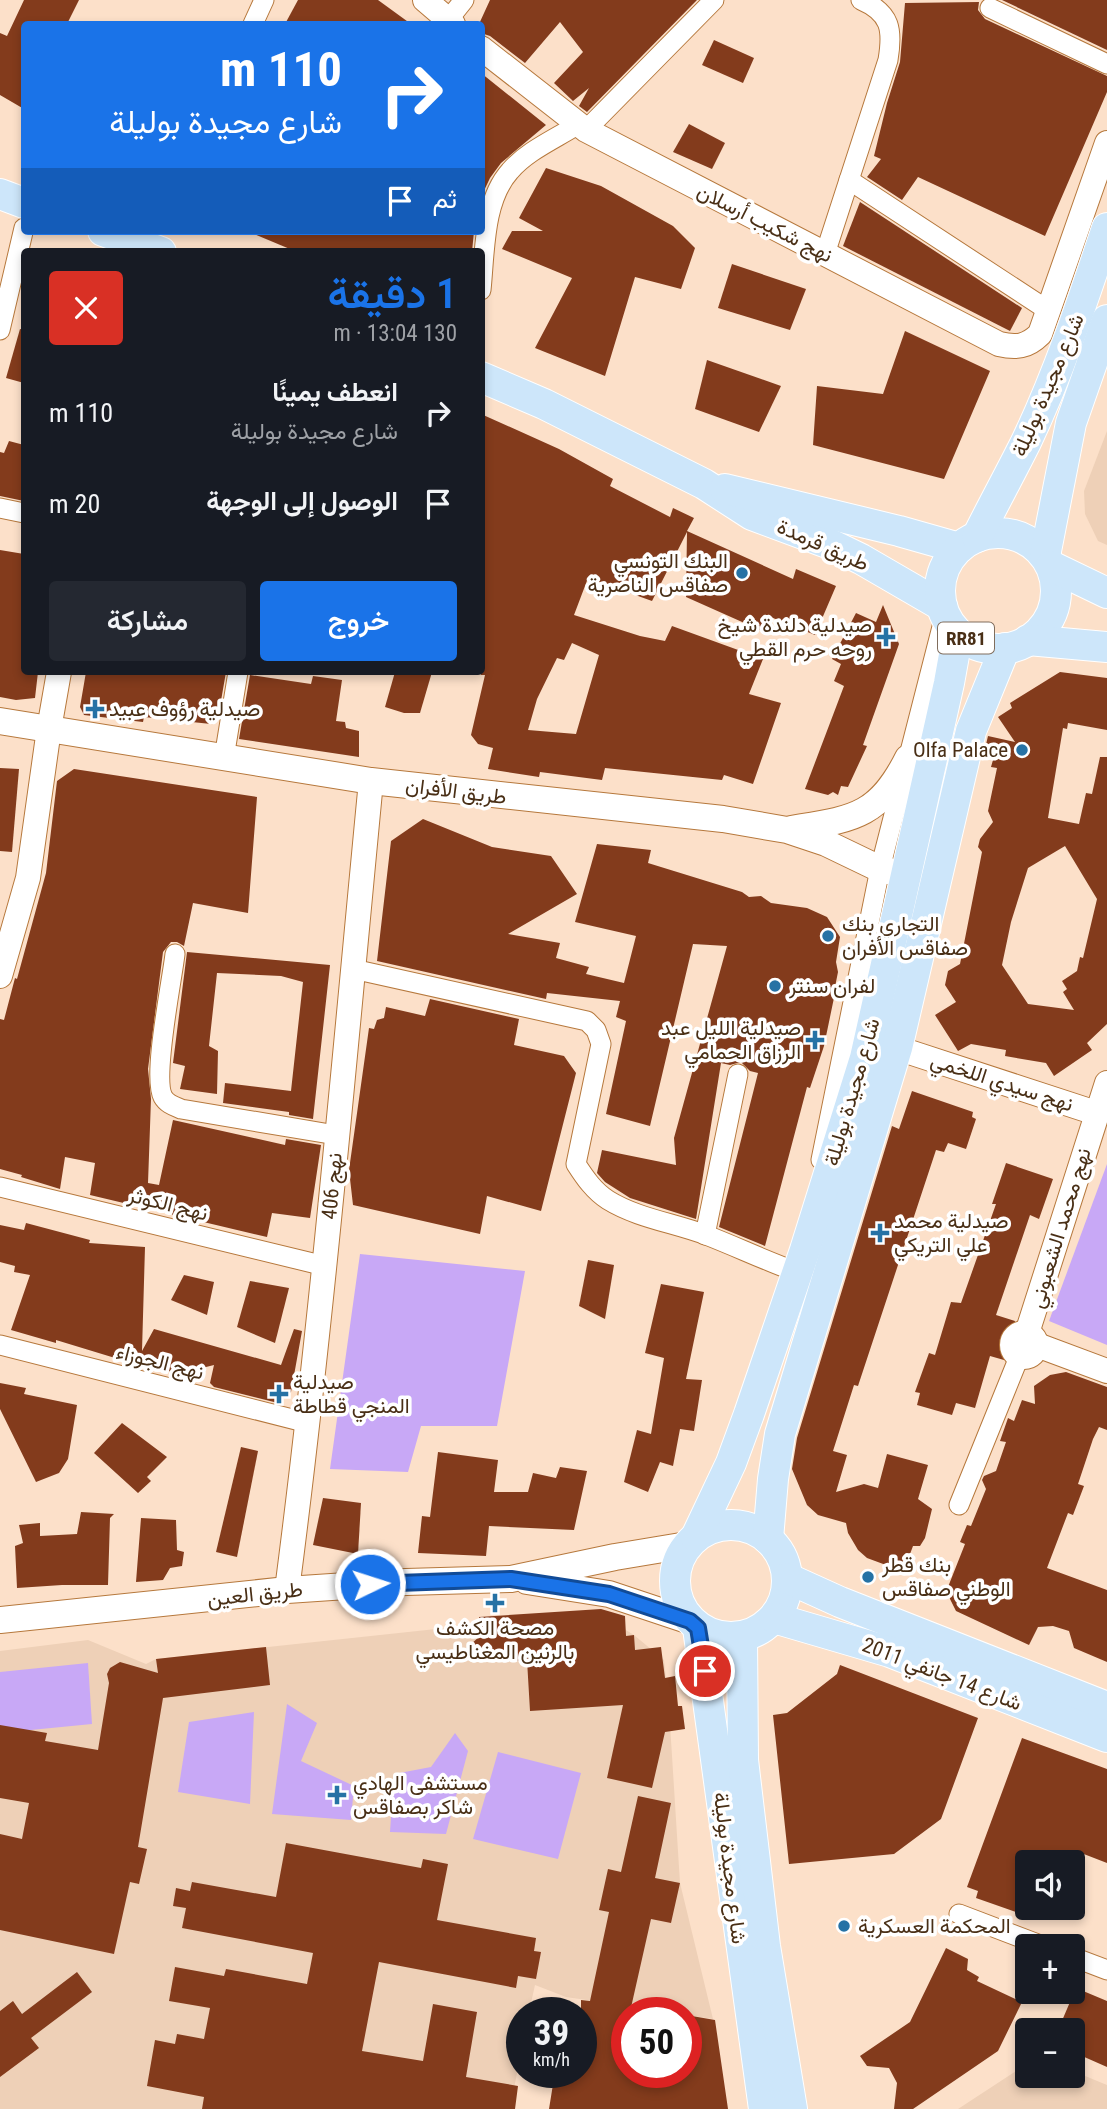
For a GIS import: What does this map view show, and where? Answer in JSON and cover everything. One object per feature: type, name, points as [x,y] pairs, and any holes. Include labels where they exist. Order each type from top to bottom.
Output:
[{"type":"main road","points":[[0,194],[21,202]]},
{"type":"main road","name":"شارع مجيدة بوليلة","points":[[968,542],[1036,418],[1070,336],[1107,228]]},
{"type":"main road","points":[[116,235],[156,247]]},
{"type":"main road","name":"شارع مجيدة بوليلة","points":[[1048,561],[1071,423],[1107,320]]},
{"type":"main road","name":"طريق قرمدة","points":[[485,379],[544,404],[704,484],[752,515],[830,544],[861,559],[949,618]]},
{"type":"main road","name":"طريق قرمدة","points":[[704,484],[899,531],[968,542]]},
{"type":"main road","name":"RR81","points":[[1107,593],[1048,561],[1031,543],[1014,535],[995,533],[968,542],[949,560],[942,575],[940,591],[949,618],[972,643],[988,648],[1016,644],[1107,647]]},
{"type":"main road","points":[[1016,644],[1041,630],[1051,616],[1056,591],[1048,561]]},
{"type":"main road","name":"شارع مجيدة بوليلة","points":[[691,1541],[731,1463],[801,1261],[865,1058],[893,872],[949,618]]},
{"type":"main road","name":"شارع مجيدة بوليلة","points":[[768,1539],[780,1434],[897,1048],[971,731],[1016,644]]},
{"type":"main road","name":"طريق الأفران","points":[[0,721],[371,781],[723,819],[787,830],[826,843],[893,872]]},
{"type":"main road","points":[[787,830],[841,820],[865,811],[885,796],[908,758]]},
{"type":"main road","points":[[725,1525],[741,1525],[768,1539],[778,1550],[787,1578],[782,1606],[774,1618],[754,1633],[742,1637],[712,1635],[694,1624],[676,1598],[674,1584],[675,1570],[691,1541],[709,1529],[725,1525]]},
{"type":"main road","name":"طريق العين","points":[[511,1579],[691,1541]]},
{"type":"main road","name":"شارع 14 جانفي 2011","points":[[787,1578],[840,1602],[1107,1707]]},
{"type":"main road","name":"طريق العين","points":[[0,1620],[287,1590],[406,1581],[511,1579],[609,1594],[694,1624]]},
{"type":"main road","name":"شارع 14 جانفي 2011","points":[[774,1618],[890,1652],[1107,1737]]},
{"type":"main road","name":"شارع مجيدة بوليلة","points":[[694,1624],[764,2109]]},
{"type":"main road","name":"شارع مجيدة بوليلة","points":[[742,1637],[743,1760],[765,1946],[792,2109]]},
{"type":"street","points":[[254,21],[264,0]]},
{"type":"street","points":[[425,0],[449,21]]},
{"type":"street","points":[[451,21],[464,0]]},
{"type":"street","points":[[486,209],[509,172],[522,160],[581,127],[714,0]]},
{"type":"street","points":[[825,254],[888,60],[890,46],[890,30],[885,17],[874,5],[861,0]]},
{"type":"street","points":[[990,8],[1107,64]]},
{"type":"street","name":"نهج شكيب أرسلان","points":[[485,51],[581,127],[999,344],[1010,347],[1032,341],[1040,334],[1049,311]]},
{"type":"street","points":[[849,180],[1049,311],[1107,143]]},
{"type":"street","points":[[0,330],[22,235]]},
{"type":"street","points":[[0,508],[21,512]]},
{"type":"street","points":[[893,872],[908,758],[949,618]]},
{"type":"street","points":[[0,976],[29,878],[48,729],[58,675]]},
{"type":"street","points":[[224,758],[238,675]]},
{"type":"street","name":"نهج 406","points":[[287,1590],[326,1266],[336,1135],[371,781]]},
{"type":"street","points":[[175,954],[159,1074],[164,1097],[170,1104],[181,1109],[336,1135]]},
{"type":"street","points":[[353,969],[587,1021],[596,1031],[601,1044],[576,1164],[589,1185],[608,1200],[630,1210],[705,1235],[762,1260],[801,1261]]},
{"type":"street","name":"نهج سيدي اللخمي","points":[[897,1048],[1102,1115]]},
{"type":"street","points":[[705,1235],[738,1074]]},
{"type":"street","name":"نهج محمد الشعبوني","points":[[959,1505],[1027,1345],[1102,1115],[1107,1083]]},
{"type":"street","name":"نهج الكوثر","points":[[0,1187],[326,1266]]},
{"type":"street","name":"نهج الجوزاء","points":[[0,1345],[309,1423]]},
{"type":"street","points":[[1027,1345],[1107,1371]]},
{"type":"street","points":[[959,1914],[1015,1936]]},
{"type":"street","points":[[1085,1962],[1107,1970]]},
{"type":"shaded area","points":[[1107,431],[1107,545],[1098,541],[1085,514],[1084,491]]},
{"type":"shaded area","points":[[1107,1164],[1107,1345],[1049,1321]]},
{"type":"shaded area","points":[[360,1254],[525,1271],[497,1426],[421,1426],[408,1472],[330,1469]]},
{"type":"shaded area","name":"مستشفى الهادي شاكر بصفاقس","points":[[606,1618],[634,1635],[664,1660],[680,1883],[713,2019],[702,2017],[702,1997],[611,1997],[611,2004],[597,2002],[597,1997],[566,1997],[535,1985],[532,1997],[506,1997],[506,2088],[514,2088],[510,2109],[0,2109],[0,1651],[88,1640],[146,1664],[156,1659],[464,1626]]},
{"type":"shaded area","points":[[88,1663],[92,1724],[0,1733],[0,1672]]},
{"type":"shaded area","points":[[287,1704],[317,1723],[301,1761],[354,1786],[351,1820],[272,1814]]},
{"type":"shaded area","points":[[254,1712],[250,1804],[178,1792],[189,1722]]},
{"type":"shaded area","points":[[455,1733],[468,1751],[446,1834],[390,1832],[394,1774],[431,1767]]},
{"type":"shaded area","points":[[498,1752],[581,1773],[558,1859],[473,1839]]},
{"type":"shaded area","points":[[1015,2072],[1015,2088],[1085,2088],[1085,2076],[1107,2085],[1107,2109],[958,2109]]},
{"type":"building","points":[[24,0],[79,0],[68,21],[21,21],[21,107],[0,95],[0,33],[7,36]]},
{"type":"building","points":[[298,0],[378,0],[407,21],[287,21]]},
{"type":"building","points":[[490,0],[697,0],[587,112],[579,106],[589,88],[573,101],[554,83],[583,52],[560,22],[525,63],[485,34],[485,21],[480,21]]},
{"type":"building","points":[[1002,0],[1107,0],[1107,50]]},
{"type":"building","points":[[979,2],[978,10],[985,19],[1107,76],[1107,92],[1045,236],[918,177],[902,200],[867,177],[881,159],[874,156],[900,62],[905,3]]},
{"type":"building","points":[[714,40],[754,58],[743,83],[702,65]]},
{"type":"building","points":[[485,76],[546,125],[501,163],[485,189]]},
{"type":"building","points":[[689,124],[725,143],[712,169],[673,152]]},
{"type":"building","points":[[546,168],[601,186],[673,226],[695,248],[681,289],[635,277],[605,376],[535,348],[572,278],[502,249],[512,231],[543,231],[519,218]]},
{"type":"building","points":[[860,202],[1022,308],[1010,331],[843,246]]},
{"type":"building","points":[[257,235],[474,235],[472,248],[287,248]]},
{"type":"building","points":[[732,264],[806,289],[790,330],[718,308]]},
{"type":"building","points":[[20,329],[21,329],[21,382],[6,378]]},
{"type":"building","points":[[905,331],[990,371],[944,479],[813,445],[817,386],[883,394]]},
{"type":"building","points":[[707,360],[781,386],[759,432],[695,409]]},
{"type":"building","points":[[485,416],[559,449],[613,479],[610,486],[670,517],[673,508],[694,518],[687,531],[793,579],[796,569],[836,586],[815,635],[773,618],[767,633],[686,597],[687,532],[652,601],[588,578],[574,615],[665,641],[672,626],[763,659],[749,694],[781,703],[753,784],[724,775],[722,780],[605,768],[602,780],[540,772],[539,777],[488,769],[493,748],[478,744],[471,735],[485,675]],"holes":[[[572,643],[599,655],[576,734],[528,730],[537,699],[557,658],[564,660]]]},
{"type":"building","points":[[9,441],[21,444],[21,500],[0,496],[0,452],[4,453]]},
{"type":"building","points":[[0,550],[21,554],[21,675],[38,675],[35,698],[16,700],[0,697]]},
{"type":"building","points":[[883,605],[899,644],[863,745],[867,746],[848,787],[841,786],[838,795],[805,789],[844,686],[834,681],[841,664],[832,659],[856,613],[876,622]]},
{"type":"building","points":[[1060,672],[1107,678],[1107,730],[1068,723],[1067,729],[1063,728],[1048,818],[1079,824],[1086,793],[1092,794],[1100,757],[1107,757],[1107,1024],[1087,1043],[1092,1050],[1054,1076],[1046,1063],[1005,1056],[1006,1050],[971,1044],[958,1051],[935,1015],[956,1002],[945,985],[948,971],[960,964],[982,852],[978,847],[980,839],[993,822],[988,811],[997,768],[991,767],[993,760],[983,757],[988,736],[1015,742],[998,717],[1012,708],[1010,703]],"holes":[[[1065,846],[1097,899],[1083,958],[1080,957],[1077,971],[1062,981],[1067,989],[1063,992],[1074,1010],[1028,1004],[1002,965],[1011,922],[1028,868]]]},
{"type":"building","points":[[85,675],[225,675],[218,718],[211,724],[144,717],[143,722],[84,715],[80,707]]},
{"type":"building","points":[[250,675],[311,684],[313,676],[342,680],[336,721],[345,722],[346,728],[359,731],[359,757],[239,739]]},
{"type":"building","points":[[394,675],[431,675],[420,713],[404,713],[385,707]]},
{"type":"building","points":[[0,768],[19,769],[12,852],[0,851]]},
{"type":"building","points":[[74,769],[257,797],[248,913],[193,903],[184,946],[171,942],[163,952],[148,1069],[151,1099],[148,1183],[159,1185],[173,1120],[285,1145],[286,1139],[321,1145],[310,1218],[272,1213],[267,1237],[90,1195],[95,1163],[65,1157],[60,1189],[0,1169],[0,1019],[4,1020],[15,978],[17,979],[46,873],[57,781]]},
{"type":"building","points":[[423,819],[492,847],[551,856],[577,894],[508,934],[560,943],[556,958],[589,967],[586,974],[624,983],[636,936],[575,922],[597,844],[651,850],[648,863],[742,892],[749,897],[761,896],[771,903],[807,908],[827,917],[840,937],[835,993],[824,1046],[810,1088],[807,1087],[765,1246],[719,1227],[758,1073],[750,1071],[741,1062],[730,1065],[721,1063],[696,1219],[630,1198],[605,1182],[597,1173],[602,1150],[676,1165],[674,1138],[727,946],[693,944],[650,1126],[606,1114],[626,1021],[616,1017],[620,1001],[547,993],[546,999],[377,961],[391,841]]},
{"type":"building","points":[[187,952],[330,965],[313,1119],[289,1115],[289,1112],[223,1103],[225,1083],[291,1091],[303,982],[281,976],[217,973],[209,1046],[218,1051],[217,1094],[180,1089],[185,1066],[173,1063]]},
{"type":"building","points":[[430,999],[519,1019],[514,1045],[564,1056],[576,1073],[541,1211],[487,1196],[480,1234],[353,1205],[349,1170],[369,1028],[374,1029],[377,1020],[384,1018],[386,1007],[425,1016]]},
{"type":"building","points":[[912,1091],[973,1112],[972,1117],[976,1119],[966,1149],[948,1143],[944,1152],[936,1150],[858,1386],[854,1385],[833,1451],[847,1455],[836,1492],[864,1484],[878,1488],[887,1454],[928,1465],[918,1499],[932,1509],[925,1538],[920,1546],[913,1546],[907,1562],[894,1568],[867,1558],[858,1550],[848,1533],[846,1523],[818,1515],[807,1505],[792,1469],[797,1438],[892,1126],[899,1129]]},
{"type":"building","points":[[1006,1163],[1053,1179],[1039,1219],[1030,1215],[996,1315],[1015,1321],[1009,1350],[1004,1360],[990,1356],[975,1408],[956,1403],[952,1415],[917,1405],[920,1393],[915,1392],[929,1353],[935,1355],[951,1302],[961,1303],[996,1204],[992,1204]]},
{"type":"building","points":[[26,1223],[90,1240],[89,1243],[145,1247],[142,1351],[154,1329],[281,1365],[294,1329],[302,1331],[291,1392],[278,1403],[214,1387],[210,1383],[214,1365],[178,1374],[11,1330],[30,1275],[14,1272],[15,1266],[0,1262],[0,1225],[24,1230]]},
{"type":"building","points":[[588,1260],[614,1265],[605,1319],[579,1306]]},
{"type":"building","points":[[184,1275],[214,1282],[207,1315],[171,1300]]},
{"type":"building","points":[[250,1281],[289,1288],[275,1343],[237,1327]]},
{"type":"building","points":[[661,1284],[704,1292],[686,1379],[702,1380],[694,1431],[680,1429],[673,1466],[660,1462],[648,1492],[624,1482],[637,1430],[651,1434],[664,1358],[645,1353]]},
{"type":"building","points":[[1066,1372],[1107,1387],[1107,1430],[1099,1427],[1093,1439],[1078,1484],[1084,1486],[1073,1515],[1068,1513],[1047,1568],[1107,1590],[1107,1662],[1074,1648],[1069,1631],[1053,1626],[1038,1627],[1029,1645],[956,1611],[948,1587],[965,1544],[960,1542],[967,1525],[971,1526],[986,1489],[982,1480],[984,1476],[996,1471],[1006,1442],[1000,1441],[1008,1418],[1014,1421],[1022,1400],[1035,1404],[1034,1386],[1050,1375]]},
{"type":"building","points":[[0,1383],[26,1388],[24,1394],[77,1405],[68,1459],[59,1473],[36,1482],[0,1409]]},
{"type":"building","points":[[122,1423],[167,1457],[147,1477],[151,1481],[138,1493],[94,1453]]},
{"type":"building","points":[[241,1447],[258,1451],[237,1557],[216,1552]]},
{"type":"building","points":[[438,1452],[498,1460],[494,1492],[528,1492],[533,1473],[556,1478],[560,1467],[587,1471],[574,1530],[489,1526],[486,1556],[418,1553],[422,1516],[430,1517]]},
{"type":"building","points":[[323,1498],[361,1503],[358,1554],[313,1545]]},
{"type":"building","points":[[81,1512],[114,1514],[110,1518],[108,1585],[17,1588],[15,1546],[23,1543],[19,1525],[40,1523],[40,1536],[77,1534]]},
{"type":"building","points":[[141,1518],[176,1520],[177,1550],[184,1552],[182,1566],[170,1568],[163,1580],[136,1582]]},
{"type":"building","points":[[601,1609],[625,1616],[626,1636],[634,1635],[635,1650],[661,1647],[665,1678],[675,1676],[678,1706],[682,1706],[685,1729],[665,1732],[652,1788],[607,1778],[623,1705],[530,1711],[527,1660],[486,1662],[486,1656],[475,1657],[470,1645],[480,1636],[479,1617]]},
{"type":"building","points":[[266,1647],[270,1685],[163,1698],[138,1847],[147,1849],[139,1884],[130,1882],[114,1954],[0,1930],[0,1834],[22,1839],[29,1803],[0,1798],[0,1725],[47,1733],[45,1741],[98,1750],[110,1668],[120,1662],[158,1673],[156,1659]]},
{"type":"building","points":[[840,1665],[978,1718],[941,1819],[894,1854],[789,1864],[773,1715],[787,1713],[837,1674]]},
{"type":"building","points":[[1022,1738],[1107,1769],[1107,1863],[1085,1854],[1085,1850],[1015,1850],[1015,1912],[976,1898],[978,1891],[967,1887]]},
{"type":"building","points":[[638,1796],[671,1803],[655,1878],[680,1883],[671,1923],[651,1919],[633,1997],[611,1997],[611,2088],[702,2088],[702,2018],[715,2020],[728,2109],[549,2109],[552,2088],[597,2088],[597,1997],[591,1997],[609,1912],[599,1910],[608,1869],[621,1872]]},
{"type":"building","points":[[286,1843],[421,1868],[423,1859],[448,1864],[437,1920],[536,1938],[534,1951],[541,1952],[536,1979],[518,1976],[516,1988],[379,1962],[362,2051],[423,2061],[433,2004],[477,2012],[466,2077],[506,2084],[506,2088],[518,2088],[515,2109],[202,2109],[204,2097],[147,2086],[155,2040],[175,2044],[177,2034],[204,2039],[210,2008],[169,2001],[175,1967],[224,1976],[226,1969],[307,1984],[313,1953],[182,1928],[186,1908],[173,1906],[176,1888],[190,1891],[192,1882],[276,1897]]},
{"type":"building","points":[[946,1948],[968,1959],[967,1970],[979,1977],[977,1981],[1015,1999],[1015,2004],[1021,2004],[998,2051],[913,2109],[894,2109],[897,2083],[889,2068],[867,2066],[860,2056],[910,2022]]},
{"type":"building","points":[[77,1972],[92,1992],[31,2038],[39,2048],[0,2077],[0,2011],[13,2001],[22,2014]]},
{"type":"building","points":[[1085,1992],[1107,2001],[1107,2067],[1085,2057],[1085,2018],[1063,2018],[1069,2004],[1085,2004]]},
{"type":"place","name":"البنك التونسي صفاقس الناصرية","points":[[742,573]]},
{"type":"place","name":"صيدلية دلندة شيخ روحه حرم القطي","points":[[886,637]]},
{"type":"place","name":"صيدلية رؤوف عبيد","points":[[95,709]]},
{"type":"place","name":"Olfa Palace","points":[[1022,750]]},
{"type":"place","name":"التجاري بنك صفاقس الأفران","points":[[828,936]]},
{"type":"place","name":"لفران سنتر","points":[[775,986]]},
{"type":"place","name":"صيدلية الليل عبد الرزاق الحمامي","points":[[815,1040]]},
{"type":"place","name":"صيدلية محمد علي التريكي","points":[[880,1233]]},
{"type":"place","name":"صيدلية المنجي قطاطة","points":[[279,1394]]},
{"type":"place","name":"بنك قطر الوطني صفاقس","points":[[868,1577]]},
{"type":"place","name":"مصحة الكشف بالرنين المغناطيسي","points":[[495,1603]]},
{"type":"place","name":"مستشفى الهادي شاكر بصفاقس","points":[[337,1795]]},
{"type":"place","name":"المحكمة العسكرية","points":[[844,1926]]},
{"type":"route","points":[[370,1584],[511,1579],[609,1594],[690,1621],[698,1628],[705,1671]]}]
